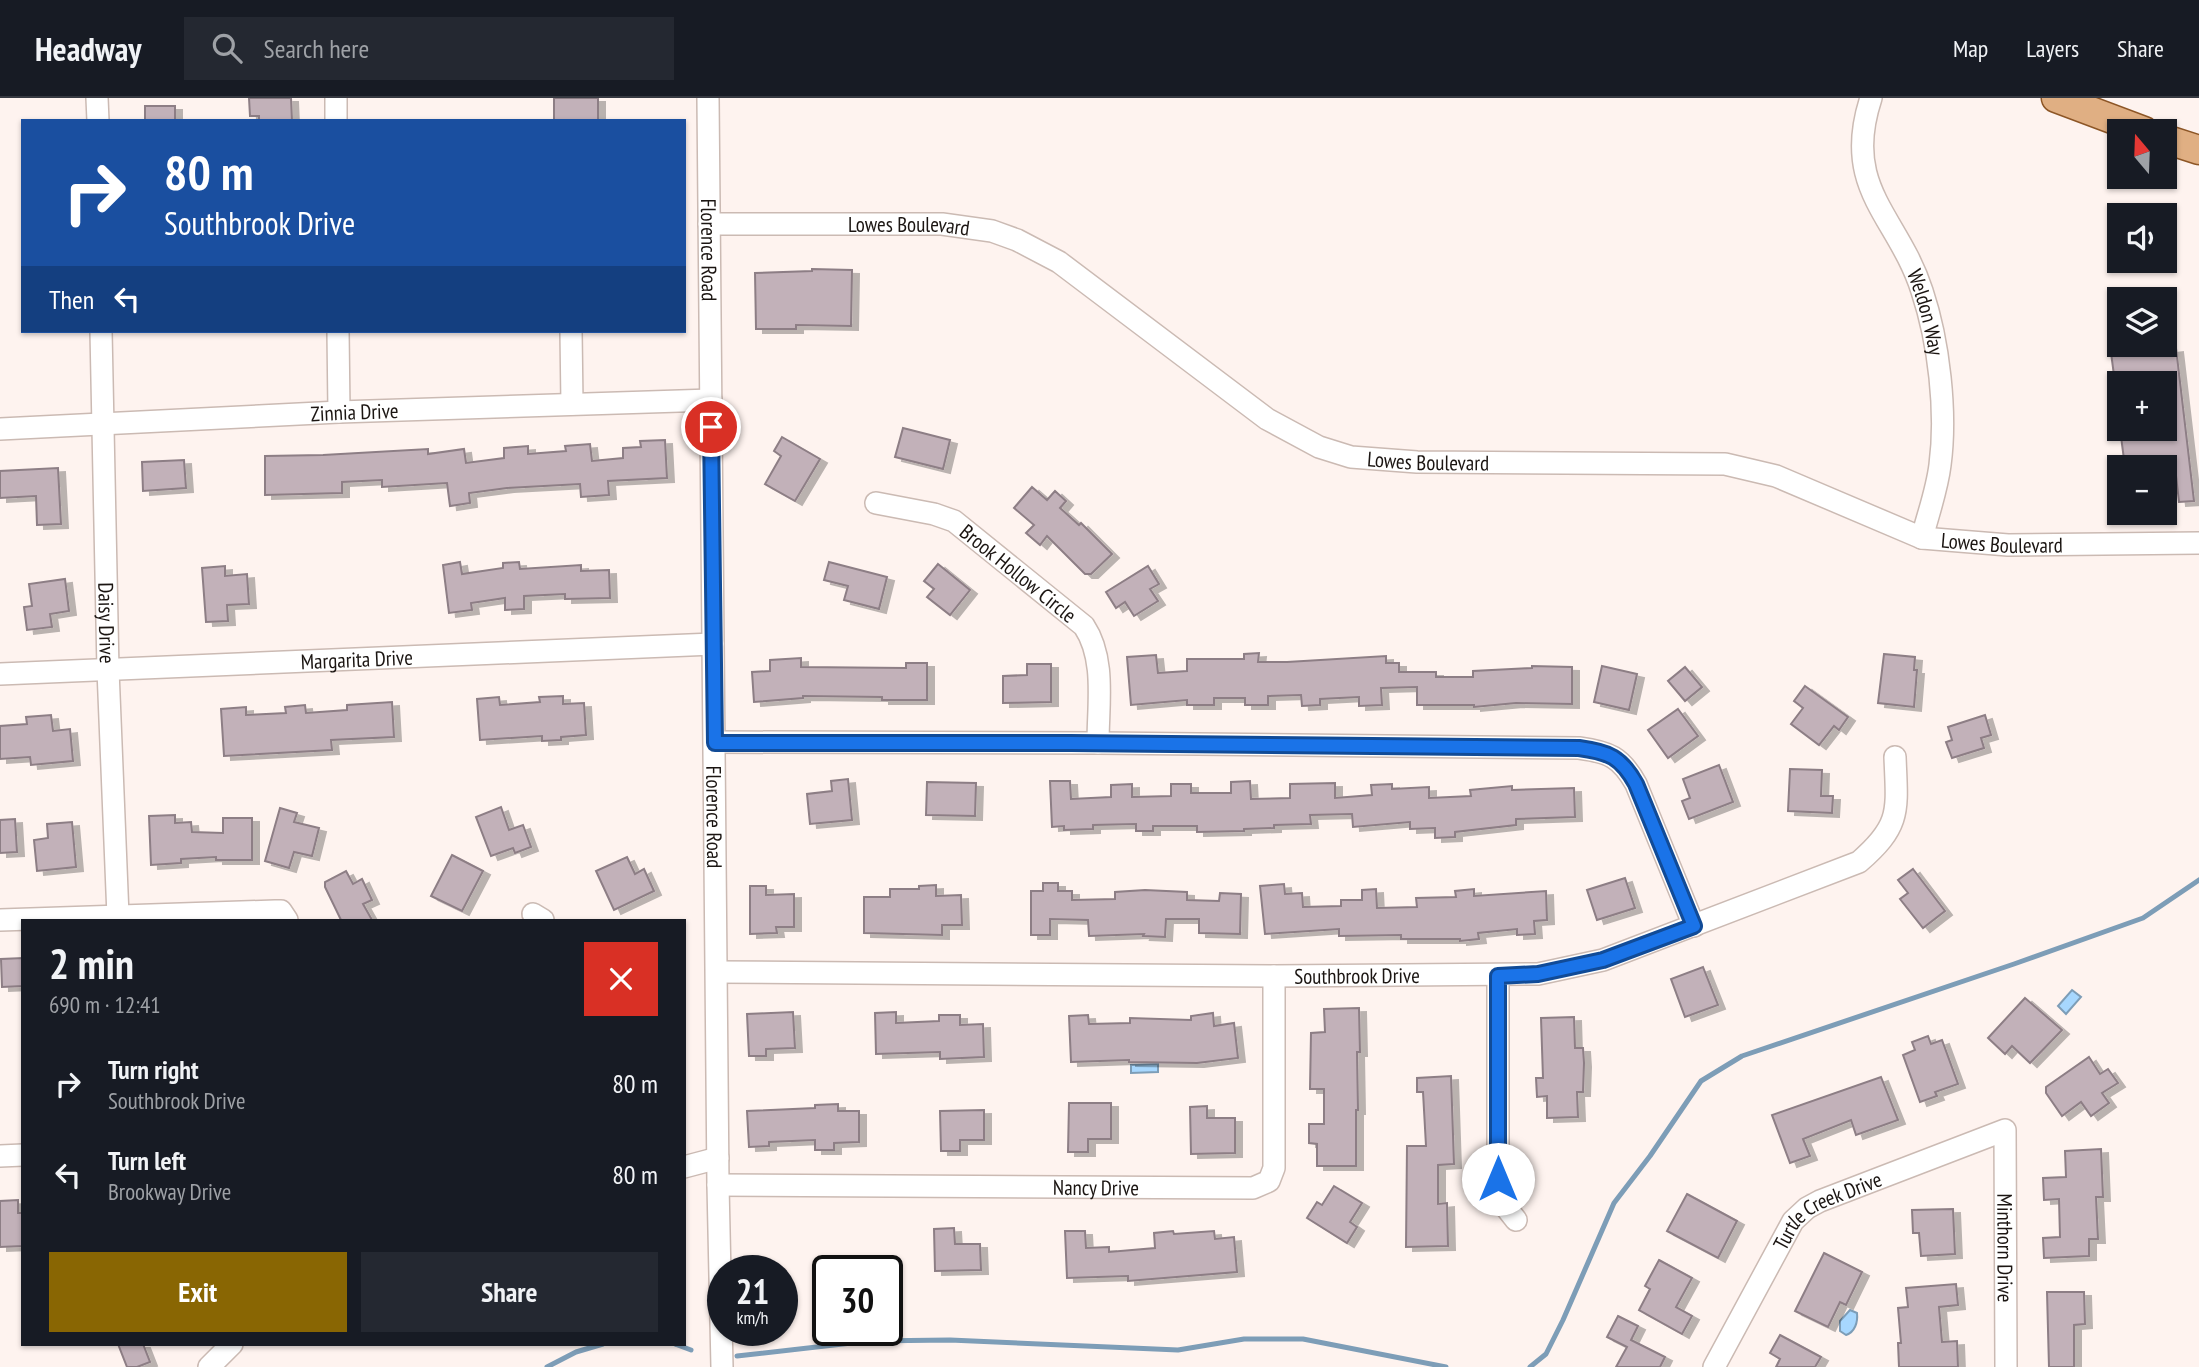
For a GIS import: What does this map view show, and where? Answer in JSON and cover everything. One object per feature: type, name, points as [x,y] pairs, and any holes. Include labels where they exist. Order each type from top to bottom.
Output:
[{"type":"main road","points":[[2056,98],[2112,119]]},
{"type":"main road","points":[[2177,143],[2199,150]]},
{"type":"street","points":[[97,98],[98,119]]},
{"type":"street","points":[[336,98],[336,119]]},
{"type":"street","name":"Florence Road","points":[[708,98],[722,1367]]},
{"type":"street","name":"Weldon Way","points":[[1871,98],[1862,136],[1867,180],[1872,196],[1922,290],[1934,340],[1941,391],[1943,421],[1940,469],[1922,538]]},
{"type":"street","name":"Lowes Boulevard","points":[[709,224],[942,224],[992,231],[1017,240],[1059,262],[1267,419],[1319,447],[1352,457],[1417,462],[1725,464],[1776,476],[1922,538],[2008,545],[2199,543]]},
{"type":"street","name":"Daisy Drive","points":[[101,333],[108,670],[118,916]]},
{"type":"street","points":[[338,333],[339,412]]},
{"type":"street","points":[[570,333],[572,404]]},
{"type":"street","name":"Zinnia Drive","points":[[0,429],[339,412],[711,400]]},
{"type":"street","name":"Brook Hollow Circle","points":[[876,503],[934,514],[954,522],[1084,626],[1093,639],[1098,654],[1098,743]]},
{"type":"street","name":"Margarita Drive","points":[[0,674],[713,644]]},
{"type":"street","points":[[715,743],[1098,743],[1579,748],[1599,751],[1614,757],[1627,768],[1636,784],[1694,926]]},
{"type":"street","name":"Southbrook Drive","points":[[717,972],[1274,976],[1538,974],[1603,960],[1859,862],[1878,846],[1890,830],[1897,804],[1895,757]]},
{"type":"street","points":[[30,919],[275,911],[281,911],[286,919]]},
{"type":"street","points":[[0,920],[21,919]]},
{"type":"street","name":"Nancy Drive","points":[[718,1185],[1253,1188],[1269,1181],[1274,1168],[1274,976]]},
{"type":"street","points":[[1498,976],[1498,1179],[1502,1201],[1516,1220]]},
{"type":"street","name":"Turtle Creek Drive","points":[[1714,1367],[1793,1221],[1807,1208],[2005,1130]]},
{"type":"street","name":"Minthorn Drive","points":[[2005,1130],[2006,1367]]},
{"type":"street","points":[[0,1156],[21,1154]]},
{"type":"street","points":[[686,1166],[718,1158]]},
{"type":"street","points":[[209,1367],[230,1346]]},
{"type":"water","points":[[2072,990],[2081,997],[2066,1014],[2058,1006]]},
{"type":"water","points":[[1158,1064],[1158,1072],[1131,1073],[1131,1065]]},
{"type":"water","points":[[1850,1310],[1857,1313],[1857,1320],[1854,1329],[1846,1335],[1840,1331],[1840,1321]]},
{"type":"building","points":[[249,98],[291,98],[292,119],[259,119],[259,116],[250,116]]},
{"type":"building","points":[[554,98],[598,98],[598,119],[554,119]]},
{"type":"building","points":[[145,106],[175,106],[175,119],[145,119]]},
{"type":"building","points":[[812,269],[852,270],[851,326],[796,325],[796,329],[756,329],[755,273]]},
{"type":"building","points":[[2177,356],[2194,501],[2179,502],[2177,455],[2123,455],[2122,441],[2177,441],[2177,371],[2113,371],[2112,357]]},
{"type":"building","points":[[903,428],[950,440],[943,469],[895,457]]},
{"type":"building","points":[[782,437],[820,459],[795,501],[765,484],[781,456],[774,451]]},
{"type":"building","points":[[665,440],[667,478],[608,481],[609,495],[581,497],[580,484],[507,488],[469,493],[470,503],[450,506],[447,483],[382,487],[382,480],[342,482],[342,493],[265,495],[265,456],[428,449],[428,454],[464,449],[466,463],[504,458],[504,448],[528,446],[528,454],[566,451],[565,446],[590,444],[592,461],[623,458],[623,448],[641,447],[640,441]]},
{"type":"building","points":[[184,460],[186,488],[143,491],[142,462]]},
{"type":"building","points":[[58,468],[61,524],[37,525],[36,496],[0,498],[0,471]]},
{"type":"building","points":[[1032,487],[1047,500],[1055,491],[1066,501],[1060,508],[1079,525],[1081,523],[1112,554],[1091,574],[1085,574],[1047,536],[1040,545],[1026,533],[1034,525],[1014,508]]},
{"type":"building","points":[[460,562],[462,574],[503,568],[503,563],[519,562],[520,569],[581,565],[581,571],[609,570],[610,598],[565,599],[565,594],[524,596],[524,609],[505,610],[505,598],[471,603],[472,610],[449,613],[443,565]]},
{"type":"building","points":[[829,562],[887,577],[879,609],[844,600],[848,586],[824,580]]},
{"type":"building","points":[[938,564],[970,590],[950,615],[927,597],[934,589],[924,581]]},
{"type":"building","points":[[225,566],[225,576],[247,574],[249,604],[227,605],[228,621],[206,622],[202,568]]},
{"type":"building","points":[[1148,566],[1159,584],[1150,589],[1158,601],[1134,616],[1125,602],[1116,608],[1106,592]]},
{"type":"building","points":[[65,579],[69,611],[50,614],[52,627],[27,630],[24,607],[32,606],[29,584]]},
{"type":"building","points":[[1259,653],[1258,662],[1386,656],[1386,663],[1399,663],[1399,672],[1436,672],[1436,677],[1473,677],[1473,671],[1532,666],[1572,667],[1572,704],[1516,703],[1474,707],[1417,705],[1417,687],[1381,688],[1382,705],[1359,706],[1359,697],[1320,699],[1320,705],[1302,706],[1301,695],[1268,696],[1268,705],[1245,705],[1245,698],[1214,698],[1214,705],[1187,705],[1187,700],[1131,705],[1127,657],[1156,655],[1158,673],[1187,671],[1187,659],[1244,659],[1244,654]]},
{"type":"building","points":[[1884,654],[1915,657],[1914,670],[1917,670],[1914,707],[1878,703]]},
{"type":"building","points":[[801,658],[801,667],[906,668],[906,663],[927,663],[927,700],[803,696],[754,702],[752,672],[770,671],[770,660]]},
{"type":"building","points":[[1027,664],[1051,664],[1051,702],[1003,703],[1003,676],[1027,675]]},
{"type":"building","points":[[1602,666],[1637,674],[1629,710],[1594,702]]},
{"type":"building","points":[[1685,667],[1702,687],[1685,701],[1668,681]]},
{"type":"building","points":[[1805,686],[1848,717],[1839,730],[1834,726],[1819,745],[1791,724],[1803,708],[1794,701]]},
{"type":"building","points":[[563,696],[563,704],[584,703],[586,735],[542,741],[542,736],[480,740],[477,699],[499,697],[500,705],[540,702],[539,697]]},
{"type":"building","points":[[392,702],[394,737],[331,740],[332,750],[224,756],[221,709],[246,707],[246,715],[286,713],[285,707],[305,705],[306,713],[347,710],[347,705]]},
{"type":"building","points":[[1678,709],[1698,736],[1668,758],[1648,730]]},
{"type":"building","points":[[51,715],[53,731],[70,729],[73,761],[31,765],[30,757],[0,759],[0,726],[27,724],[26,717]]},
{"type":"building","points":[[1985,715],[1991,735],[1981,738],[1984,748],[1952,758],[1946,742],[1952,740],[1948,727]]},
{"type":"building","points":[[1719,765],[1733,802],[1689,819],[1682,801],[1690,798],[1683,779]]},
{"type":"building","points":[[1790,769],[1822,770],[1821,796],[1833,796],[1832,813],[1788,811]]},
{"type":"building","points":[[848,779],[852,820],[810,824],[807,794],[832,791],[831,781]]},
{"type":"building","points":[[1050,781],[1070,781],[1071,799],[1111,797],[1111,785],[1132,784],[1132,797],[1171,796],[1171,784],[1191,784],[1191,793],[1231,793],[1231,782],[1250,781],[1251,799],[1290,798],[1290,784],[1335,783],[1335,798],[1372,795],[1371,785],[1392,784],[1392,789],[1429,787],[1429,798],[1471,796],[1470,790],[1512,786],[1512,790],[1574,788],[1575,817],[1516,819],[1516,825],[1455,832],[1455,837],[1435,838],[1435,828],[1410,829],[1410,822],[1353,827],[1352,814],[1310,815],[1311,824],[1274,825],[1274,828],[1244,831],[1197,832],[1197,826],[1153,826],[1153,831],[1136,831],[1136,824],[1093,825],[1093,829],[1064,830],[1064,826],[1052,827]]},
{"type":"building","points":[[927,782],[976,783],[975,816],[926,815]]},
{"type":"building","points":[[501,807],[509,830],[523,825],[531,847],[515,853],[513,848],[491,856],[476,817]]},
{"type":"building","points":[[280,808],[297,813],[294,822],[319,828],[312,856],[294,852],[289,868],[265,861]]},
{"type":"building","points":[[175,815],[175,823],[191,822],[192,832],[223,833],[223,818],[252,818],[252,860],[216,860],[216,857],[181,859],[181,863],[151,865],[149,816]]},
{"type":"building","points":[[15,819],[17,852],[0,853],[0,820]]},
{"type":"building","points":[[72,822],[76,867],[37,871],[34,840],[48,838],[47,824]]},
{"type":"building","points":[[452,855],[483,871],[462,911],[431,896]]},
{"type":"building","points":[[627,857],[635,874],[644,869],[654,891],[614,910],[596,871]]},
{"type":"building","points":[[1913,869],[1945,911],[1923,928],[1900,899],[1908,893],[1898,880]]},
{"type":"building","points":[[346,871],[353,884],[362,879],[372,900],[363,904],[371,919],[341,919],[325,882]]},
{"type":"building","points":[[1625,878],[1635,908],[1597,920],[1587,890]]},
{"type":"building","points":[[1043,883],[1058,883],[1058,891],[1072,891],[1072,900],[1115,899],[1115,892],[1145,890],[1187,892],[1187,900],[1219,901],[1220,893],[1241,894],[1240,934],[1199,933],[1199,919],[1166,919],[1165,937],[1143,936],[1144,934],[1089,936],[1088,920],[1050,919],[1050,935],[1031,935],[1031,891],[1043,891]]},
{"type":"building","points":[[1284,884],[1285,894],[1302,893],[1303,907],[1341,906],[1341,900],[1362,900],[1362,890],[1376,889],[1377,908],[1417,907],[1416,898],[1456,897],[1455,891],[1474,889],[1474,896],[1546,891],[1547,920],[1534,921],[1535,934],[1517,935],[1517,929],[1478,933],[1479,939],[1460,941],[1401,939],[1401,935],[1339,936],[1339,929],[1265,934],[1260,886]]},
{"type":"building","points":[[936,885],[936,896],[961,895],[962,925],[942,925],[942,935],[864,933],[864,897],[890,897],[890,889],[919,889],[919,886]]},
{"type":"building","points":[[750,886],[766,886],[766,895],[794,894],[794,927],[776,927],[777,933],[750,934]]},
{"type":"building","points":[[21,958],[21,986],[2,987],[1,959]]},
{"type":"building","points":[[1703,967],[1718,1005],[1685,1017],[1671,979]]},
{"type":"building","points":[[2025,998],[2062,1030],[2030,1063],[2012,1046],[2005,1054],[1988,1038]]},
{"type":"building","points":[[1359,1008],[1356,1166],[1317,1166],[1317,1144],[1309,1143],[1309,1124],[1324,1124],[1324,1089],[1310,1089],[1311,1033],[1325,1032],[1324,1009]]},
{"type":"building","points":[[793,1012],[795,1048],[766,1049],[766,1056],[749,1056],[747,1014]]},
{"type":"building","points":[[896,1012],[896,1023],[939,1021],[939,1015],[960,1015],[960,1025],[983,1024],[984,1057],[940,1059],[940,1052],[876,1054],[875,1013]]},
{"type":"building","points":[[1213,1013],[1214,1026],[1234,1023],[1238,1058],[1197,1063],[1129,1060],[1071,1062],[1069,1016],[1088,1015],[1089,1024],[1130,1023],[1130,1018],[1191,1020],[1191,1016]]},
{"type":"building","points":[[1574,1017],[1575,1048],[1583,1048],[1584,1063],[1583,1092],[1577,1092],[1578,1117],[1547,1118],[1547,1096],[1537,1097],[1536,1078],[1543,1078],[1541,1018]]},
{"type":"building","points":[[1928,1036],[1931,1044],[1942,1040],[1958,1084],[1935,1092],[1937,1096],[1920,1102],[1903,1055],[1915,1050],[1912,1042]]},
{"type":"building","points":[[2089,1057],[2100,1074],[2108,1069],[2118,1083],[2102,1093],[2109,1103],[2091,1116],[2081,1102],[2062,1116],[2046,1093],[2046,1087]]},
{"type":"building","points":[[1451,1076],[1454,1164],[1438,1165],[1438,1204],[1447,1203],[1448,1246],[1406,1247],[1407,1146],[1426,1146],[1423,1092],[1417,1092],[1417,1078]]},
{"type":"building","points":[[1881,1077],[1898,1120],[1856,1135],[1851,1120],[1803,1139],[1810,1156],[1790,1163],[1772,1115]]},
{"type":"building","points":[[1069,1103],[1111,1103],[1111,1139],[1088,1139],[1088,1152],[1068,1152]]},
{"type":"building","points":[[838,1104],[838,1111],[859,1111],[859,1142],[834,1143],[834,1150],[815,1150],[815,1140],[769,1142],[769,1146],[749,1147],[747,1111],[815,1108],[815,1105]]},
{"type":"building","points":[[1207,1106],[1207,1118],[1235,1118],[1235,1153],[1191,1154],[1190,1107]]},
{"type":"building","points":[[984,1110],[984,1140],[960,1140],[960,1151],[941,1151],[940,1111]]},
{"type":"building","points":[[2101,1149],[2103,1197],[2096,1197],[2098,1239],[2089,1239],[2089,1256],[2044,1258],[2043,1238],[2060,1237],[2059,1199],[2044,1200],[2043,1178],[2066,1177],[2065,1151]]},
{"type":"building","points":[[1334,1186],[1362,1203],[1350,1222],[1357,1227],[1347,1243],[1307,1218],[1317,1202],[1322,1205]]},
{"type":"building","points":[[1687,1194],[1737,1221],[1718,1258],[1667,1231]]},
{"type":"building","points":[[18,1200],[18,1213],[21,1213],[21,1246],[0,1247],[0,1201]]},
{"type":"building","points":[[1953,1209],[1955,1254],[1921,1256],[1919,1233],[1913,1233],[1912,1210]]},
{"type":"building","points":[[954,1228],[955,1244],[980,1244],[981,1270],[935,1271],[934,1229]]},
{"type":"building","points":[[1065,1231],[1085,1231],[1086,1248],[1109,1247],[1109,1252],[1155,1248],[1154,1233],[1214,1231],[1215,1239],[1234,1237],[1237,1272],[1128,1281],[1128,1276],[1067,1278]]},
{"type":"building","points":[[1824,1253],[1862,1272],[1846,1305],[1840,1302],[1828,1327],[1795,1311]]},
{"type":"building","points":[[1659,1260],[1692,1278],[1676,1307],[1692,1316],[1682,1334],[1639,1310],[1650,1289],[1645,1286]]},
{"type":"building","points":[[1956,1284],[1958,1305],[1939,1307],[1942,1342],[1957,1341],[1958,1367],[1899,1367],[1898,1343],[1901,1343],[1898,1308],[1908,1307],[1906,1288]]},
{"type":"building","points":[[2047,1292],[2084,1292],[2085,1324],[2074,1325],[2074,1367],[2049,1367]]},
{"type":"building","points":[[1618,1316],[1638,1326],[1631,1340],[1665,1357],[1660,1367],[1616,1367],[1627,1347],[1607,1337]]},
{"type":"building","points":[[1780,1335],[1821,1357],[1815,1367],[1776,1367],[1780,1359],[1770,1353]]},
{"type":"building","points":[[119,1346],[144,1346],[150,1362],[137,1367],[127,1367]]},
{"type":"waterway","points":[[1530,1367],[1546,1354],[1614,1203],[1701,1081],[1742,1056],[2143,918],[2199,880]]},
{"type":"waterway","points":[[737,1356],[869,1341],[950,1340],[1178,1350],[1244,1339],[1303,1339],[1446,1367]]},
{"type":"waterway","points":[[547,1367],[576,1352],[596,1346]]},
{"type":"waterway","points":[[680,1346],[691,1350]]},
{"type":"route","points":[[711,427],[715,743],[1579,748],[1614,757],[1627,768],[1694,926],[1603,960],[1538,974],[1498,976],[1498,1179]]}]
